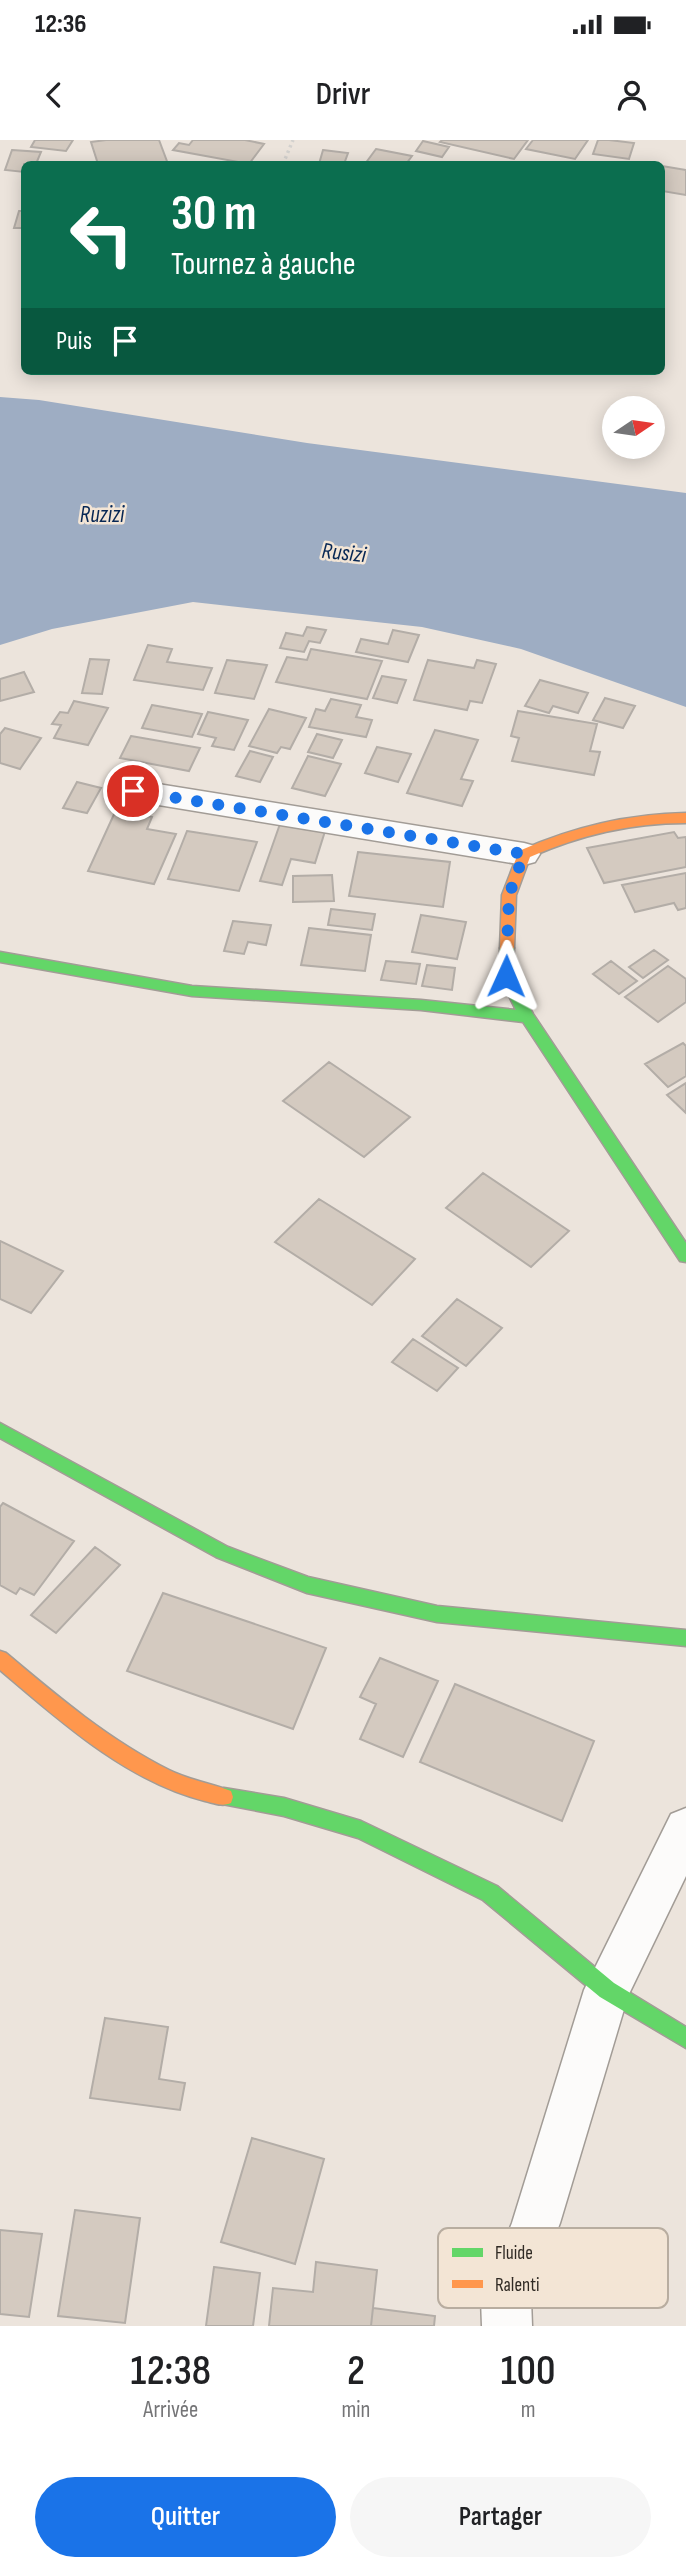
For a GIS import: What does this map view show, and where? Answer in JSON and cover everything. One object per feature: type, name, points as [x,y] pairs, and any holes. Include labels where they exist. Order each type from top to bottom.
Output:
[{"type":"street","points":[[133,791],[524,854],[562,836],[608,820],[645,816],[686,818]]},
{"type":"street","points":[[524,854],[509,895],[506,976],[527,1017],[686,1256]]},
{"type":"street","points":[[0,957],[192,991],[421,1005],[527,1017]]},
{"type":"street","points":[[0,1430],[222,1552],[307,1585],[437,1614],[686,1638]]},
{"type":"street","points":[[0,1659],[55,1706],[167,1781],[205,1794],[284,1807],[361,1830],[490,1893],[607,1990],[686,2038]]},
{"type":"street","points":[[534,2228],[607,1990],[686,1829]]},
{"type":"street","points":[[506,2308],[507,2326]]},
{"type":"path","points":[[284,161],[293,140]]},
{"type":"water","name":"Ruzizi","points":[[0,397],[39,400],[307,443],[686,493],[686,707],[521,649],[422,627],[193,602],[52,629],[0,645]]},
{"type":"building","points":[[35,140],[73,140],[66,151],[31,147]]},
{"type":"building","points":[[159,140],[167,161],[97,161],[91,142]]},
{"type":"building","points":[[193,140],[245,140],[264,144],[251,161],[233,161],[173,150],[179,143],[189,145]]},
{"type":"building","points":[[528,140],[514,159],[440,142]]},
{"type":"building","points":[[533,140],[588,140],[575,159],[526,149]]},
{"type":"building","points":[[598,140],[634,143],[629,159],[593,154]]},
{"type":"building","points":[[423,141],[449,147],[442,157],[416,151]]},
{"type":"building","points":[[376,149],[412,156],[408,161],[367,161]]},
{"type":"building","points":[[12,150],[41,152],[37,161],[21,161],[21,172],[5,170]]},
{"type":"building","points":[[323,150],[348,153],[345,161],[320,161]]},
{"type":"building","points":[[665,166],[686,170],[686,195],[665,192]]},
{"type":"building","points":[[19,211],[21,211],[21,228],[14,228]]},
{"type":"building","points":[[307,627],[326,630],[320,643],[309,641],[304,652],[280,648],[286,633],[303,636]]},
{"type":"building","points":[[393,630],[419,635],[408,662],[356,652],[361,639],[388,644]]},
{"type":"building","points":[[148,645],[172,649],[167,662],[212,668],[203,690],[134,680]]},
{"type":"building","points":[[311,649],[382,661],[367,699],[276,682],[287,657],[307,660]]},
{"type":"building","points":[[90,659],[109,660],[102,694],[82,693]]},
{"type":"building","points":[[227,660],[267,665],[254,699],[215,693]]},
{"type":"building","points":[[428,660],[474,668],[477,660],[496,664],[482,703],[470,701],[467,710],[414,700]]},
{"type":"building","points":[[24,672],[34,692],[0,701],[0,679]]},
{"type":"building","points":[[382,676],[406,680],[397,703],[373,698]]},
{"type":"building","points":[[540,680],[588,693],[578,713],[553,706],[549,713],[525,706]]},
{"type":"building","points":[[605,698],[635,706],[623,728],[593,720]]},
{"type":"building","points":[[331,699],[361,705],[356,717],[372,720],[366,737],[309,727],[316,709],[325,711]]},
{"type":"building","points":[[74,701],[108,708],[88,745],[54,738],[61,725],[52,724],[60,712],[68,713]]},
{"type":"building","points":[[152,705],[202,714],[192,737],[142,728]]},
{"type":"building","points":[[269,709],[306,718],[290,749],[281,747],[277,753],[249,746]]},
{"type":"building","points":[[518,711],[597,724],[590,751],[600,752],[594,775],[512,761],[519,738],[511,736]]},
{"type":"building","points":[[208,712],[248,720],[234,750],[212,746],[216,738],[198,734]]},
{"type":"building","points":[[5,728],[41,738],[20,769],[0,763],[0,734]]},
{"type":"building","points":[[435,730],[478,740],[461,779],[473,781],[462,806],[407,793]]},
{"type":"building","points":[[317,734],[342,740],[333,758],[308,752]]},
{"type":"building","points":[[131,736],[200,748],[189,771],[120,758]]},
{"type":"building","points":[[377,747],[411,754],[398,782],[365,773]]},
{"type":"building","points":[[250,751],[273,757],[260,782],[236,776]]},
{"type":"building","points":[[308,756],[341,764],[325,796],[292,788]]},
{"type":"building","points":[[77,782],[101,788],[87,813],[63,808]]},
{"type":"building","points":[[116,810],[152,817],[147,829],[176,834],[154,884],[88,871]]},
{"type":"building","points":[[281,821],[326,828],[315,863],[291,859],[282,885],[260,881]]},
{"type":"building","points":[[187,831],[257,842],[239,891],[168,879]]},
{"type":"building","points":[[674,832],[678,838],[686,837],[686,867],[604,883],[587,848]]},
{"type":"building","points":[[358,852],[450,862],[443,907],[349,896]]},
{"type":"building","points":[[686,873],[686,908],[678,910],[674,903],[635,912],[622,885]]},
{"type":"building","points":[[332,875],[334,901],[293,902],[293,876]]},
{"type":"building","points":[[331,909],[375,914],[372,930],[328,925]]},
{"type":"building","points":[[421,915],[466,922],[457,959],[412,952]]},
{"type":"building","points":[[233,921],[271,925],[266,945],[248,942],[244,954],[224,951]]},
{"type":"building","points":[[309,928],[371,935],[365,971],[301,965]]},
{"type":"building","points":[[654,950],[668,960],[643,978],[629,967]]},
{"type":"building","points":[[386,961],[420,964],[416,984],[381,980]]},
{"type":"building","points":[[611,961],[637,981],[619,994],[593,974]]},
{"type":"building","points":[[427,965],[455,968],[452,990],[422,986]]},
{"type":"building","points":[[668,966],[686,979],[686,1002],[658,1022],[625,997]]},
{"type":"building","points":[[683,1043],[686,1046],[686,1076],[668,1087],[645,1064]]},
{"type":"building","points":[[329,1062],[410,1117],[364,1157],[283,1101]]},
{"type":"building","points":[[686,1083],[686,1113],[667,1095]]},
{"type":"building","points":[[483,1173],[569,1231],[531,1267],[446,1208]]},
{"type":"building","points":[[319,1199],[415,1259],[372,1305],[275,1242]]},
{"type":"building","points":[[0,1241],[63,1271],[31,1313],[0,1299]]},
{"type":"building","points":[[457,1299],[502,1328],[466,1366],[422,1336]]},
{"type":"building","points":[[413,1339],[458,1368],[437,1391],[392,1362]]},
{"type":"building","points":[[3,1503],[74,1541],[34,1595],[20,1588],[16,1594],[0,1585],[0,1507]]},
{"type":"building","points":[[95,1547],[120,1565],[56,1633],[31,1615]]},
{"type":"building","points":[[163,1593],[326,1648],[293,1729],[127,1671]]},
{"type":"building","points":[[380,1658],[438,1681],[403,1757],[360,1739],[376,1704],[360,1697]]},
{"type":"building","points":[[455,1684],[594,1741],[562,1821],[420,1762]]},
{"type":"building","points":[[105,2018],[168,2027],[159,2079],[185,2083],[180,2110],[90,2098]]},
{"type":"building","points":[[252,2138],[324,2159],[295,2264],[221,2242]]},
{"type":"building","points":[[75,2210],[140,2218],[125,2323],[58,2316]]},
{"type":"building","points":[[0,2230],[42,2234],[29,2317],[0,2314]]},
{"type":"building","points":[[316,2262],[377,2270],[371,2326],[269,2326],[273,2288],[313,2292]]},
{"type":"building","points":[[214,2267],[260,2273],[253,2326],[206,2326]]},
{"type":"building","points":[[373,2308],[435,2316],[434,2326],[371,2326]]},
{"type":"traffic: fast","points":[[507,948],[506,976],[527,1017],[686,1256]]},
{"type":"traffic: fast","points":[[0,957],[192,991],[421,1005],[527,1017]]},
{"type":"traffic: fast","points":[[0,1430],[222,1552],[307,1585],[437,1614],[686,1638]]},
{"type":"traffic: fast","points":[[224,1797],[284,1807],[361,1830],[490,1893],[607,1990],[686,2038]]},
{"type":"traffic: slow","points":[[507,948],[509,895],[524,854],[603,826],[643,820],[686,818]]},
{"type":"traffic: slow","points":[[0,1659],[77,1722],[135,1761],[194,1789],[224,1797]]},
{"type":"route","points":[[133,791],[524,854],[509,895],[506,976]]},
{"type":"water label","name":"Rusizi","points":[[344,552]]}]
